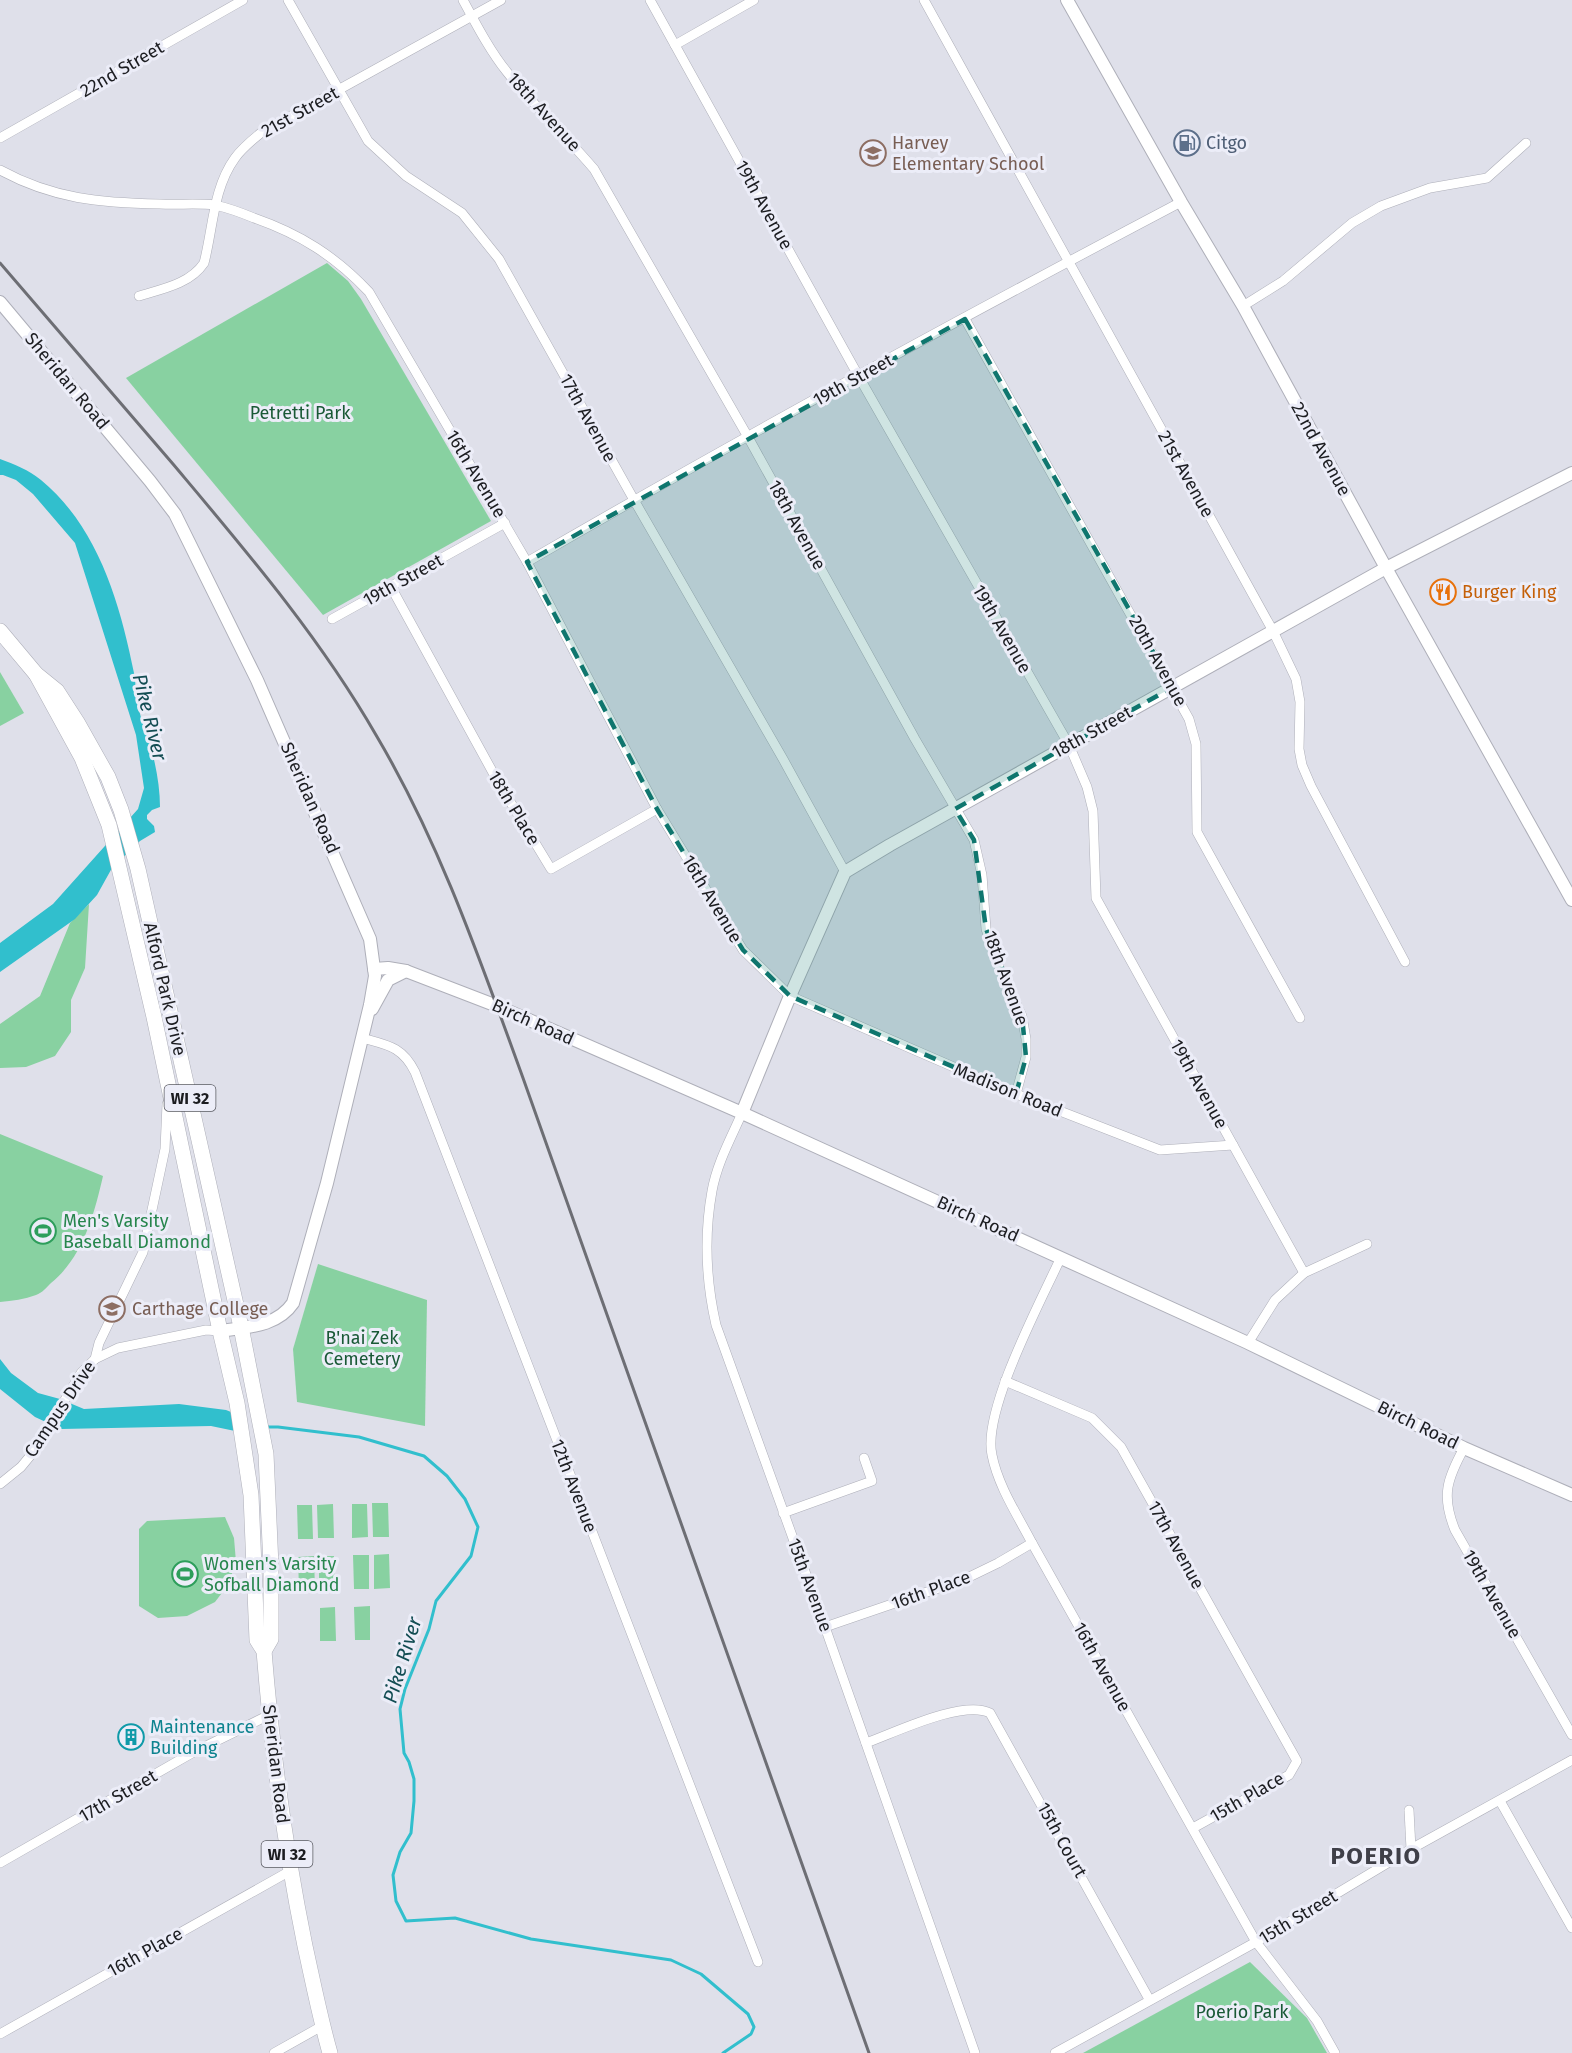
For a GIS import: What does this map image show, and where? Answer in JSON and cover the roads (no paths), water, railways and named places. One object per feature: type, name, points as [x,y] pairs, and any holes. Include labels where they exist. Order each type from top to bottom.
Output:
[{"type":"main road","name":"Alford Park Drive","points":[[0,631],[36,674],[57,691],[108,777],[121,810],[138,869],[240,1328]]},
{"type":"main road","name":"Alford Park Drive","points":[[36,674],[82,758],[109,825],[168,1084],[220,1331]]},
{"type":"main road","name":"Sheridan Road","points":[[240,1328],[266,1454],[271,1566],[271,1639],[264,1651]]},
{"type":"main road","name":"Sheridan Road","points":[[220,1331],[237,1403],[245,1450],[251,1505],[257,1641],[264,1651],[269,1715],[290,1871],[322,2026],[330,2053]]},
{"type":"street","name":"22nd Street","points":[[0,138],[243,0]]},
{"type":"street","name":"17th Avenue","points":[[288,0],[368,141],[406,176],[462,213],[499,259],[783,759],[845,873]]},
{"type":"street","name":"18th Avenue","points":[[463,0],[504,69],[594,169],[748,437],[974,840],[982,875],[986,929],[999,967],[1022,1016],[1026,1039],[1026,1057],[1016,1094]]},
{"type":"street","name":"21st Street","points":[[139,296],[172,286],[199,270],[204,263],[215,205],[234,159],[262,132],[501,0]]},
{"type":"street","name":"19th Avenue","points":[[650,0],[859,376],[1069,745],[1087,787],[1093,811],[1096,898],[1304,1273]]},
{"type":"street","points":[[675,45],[754,0]]},
{"type":"street","name":"21st Avenue","points":[[924,0],[1070,260],[1273,631],[1296,679],[1300,702],[1299,749],[1302,765],[1404,962]]},
{"type":"street","name":"22nd Avenue","points":[[1067,0],[1181,202],[1243,306],[1386,568],[1572,900]]},
{"type":"street","points":[[1243,306],[1283,281],[1352,223],[1381,206],[1431,188],[1487,178],[1526,143]]},
{"type":"street","name":"16th Avenue","points":[[0,170],[22,183],[59,195],[129,204],[215,205],[245,214],[300,236],[354,276],[369,292],[505,523],[657,809],[742,950],[790,996]]},
{"type":"street","name":"19th Street","points":[[527,562],[748,437],[1070,260],[1181,202]]},
{"type":"street","name":"Sheridan Road","points":[[0,302],[175,514],[261,690],[370,939],[375,969],[368,1015],[328,1180],[293,1303],[287,1312],[273,1321],[220,1331]]},
{"type":"street","name":"20th Avenue","points":[[965,319],[1190,719],[1196,744],[1197,832],[1300,1018]]},
{"type":"street","name":"18th Street","points":[[845,873],[890,844],[1386,568],[1572,473]]},
{"type":"street","name":"19th Street","points":[[332,619],[505,523]]},
{"type":"street","name":"18th Place","points":[[391,587],[418,640],[497,780],[551,869],[657,809]]},
{"type":"street","points":[[742,1113],[790,996],[845,873]]},
{"type":"street","name":"Birch Road","points":[[375,969],[388,968],[406,971],[497,1006],[742,1113],[1248,1343],[1464,1448],[1572,1495]]},
{"type":"street","points":[[368,1015],[388,980],[406,971]]},
{"type":"street","name":"Madison Road","points":[[790,996],[1016,1094],[1160,1150],[1233,1146]]},
{"type":"street","name":"12th Avenue","points":[[362,1038],[398,1050],[407,1058],[415,1072],[758,1962]]},
{"type":"street","name":"Campus Drive","points":[[0,1484],[21,1467],[49,1428],[81,1373],[95,1359],[99,1343],[143,1252],[165,1149],[168,1084]]},
{"type":"street","name":"15th Avenue","points":[[742,1113],[725,1151],[712,1190],[708,1236],[711,1304],[718,1332],[975,2053]]},
{"type":"street","points":[[1248,1343],[1275,1300],[1304,1273],[1367,1244]]},
{"type":"street","name":"16th Avenue","points":[[1061,1257],[1005,1381],[991,1432],[991,1454],[998,1476],[1032,1544],[1256,1942],[1317,2021],[1335,2053]]},
{"type":"street","points":[[95,1359],[118,1348],[207,1330],[220,1331]]},
{"type":"street","name":"17th Avenue","points":[[1005,1381],[1092,1418],[1121,1448],[1297,1761]]},
{"type":"street","name":"19th Avenue","points":[[1464,1448],[1450,1477],[1446,1496],[1448,1513],[1455,1530],[1572,1735]]},
{"type":"street","points":[[783,1513],[872,1480],[864,1458]]},
{"type":"street","name":"16th Place","points":[[825,1627],[965,1579],[990,1568],[1032,1544]]},
{"type":"street","name":"15th Court","points":[[866,1743],[955,1711],[982,1709],[990,1713],[1149,1999]]},
{"type":"street","name":"17th Street","points":[[0,1863],[192,1753],[269,1715]]},
{"type":"street","name":"15th Street","points":[[1055,2053],[1149,1999],[1256,1942],[1411,1849],[1572,1760]]},
{"type":"street","name":"15th Place","points":[[1192,1828],[1289,1775],[1297,1761]]},
{"type":"street","points":[[1500,1801],[1572,1928]]},
{"type":"street","points":[[1409,1810],[1411,1849]]},
{"type":"street","name":"16th Place","points":[[0,2034],[290,1871]]},
{"type":"street","points":[[274,2053],[322,2026]]},
{"type":"water","points":[[0,459],[32,473],[61,499],[78,520],[104,568],[122,620],[134,673],[139,710],[155,765],[160,807],[147,815],[155,832],[140,841],[112,868],[97,895],[75,919],[0,972],[0,943],[53,904],[138,809],[144,788],[136,735],[75,543],[33,494],[16,480],[0,475]]},
{"type":"water","points":[[0,1359],[11,1373],[38,1393],[84,1409],[179,1404],[226,1410],[231,1412],[235,1431],[211,1426],[61,1429],[35,1417],[0,1389]]},
{"type":"waterway","name":"Pike River","points":[[266,1427],[359,1437],[424,1456],[447,1476],[465,1499],[478,1527],[471,1556],[436,1601],[429,1629],[405,1689],[400,1709],[404,1753],[414,1779],[411,1833],[400,1852],[393,1875],[396,1901],[406,1921],[455,1918],[531,1939],[671,1960],[701,1974],[748,2014],[754,2027],[751,2034],[723,2053]]},
{"type":"railway","points":[[0,263],[173,464],[281,595],[354,698],[399,776],[420,818],[457,903],[507,1034],[869,2053]]},
{"type":"place","name":"Citgo","points":[[1187,143]]},
{"type":"place","name":"Harvey Elementary School","points":[[873,153]]},
{"type":"place","name":"Burger King","points":[[1443,592]]},
{"type":"place","name":"Men's Varsity Baseball Diamond","points":[[43,1231]]},
{"type":"place","name":"Carthage College","points":[[112,1309]]},
{"type":"place","name":"Women's Varsity Sofball Diamond","points":[[185,1574]]},
{"type":"place","name":"Maintenance Building","points":[[131,1737]]},
{"type":"district","name":"POERIO","points":[[1376,1856]]},
{"type":"park label","name":"Petretti Park","points":[[300,413]]},
{"type":"park label","name":"B'nai Zek Cemetery","points":[[362,1348]]},
{"type":"park label","name":"Poerio Park","points":[[1242,2012]]}]
